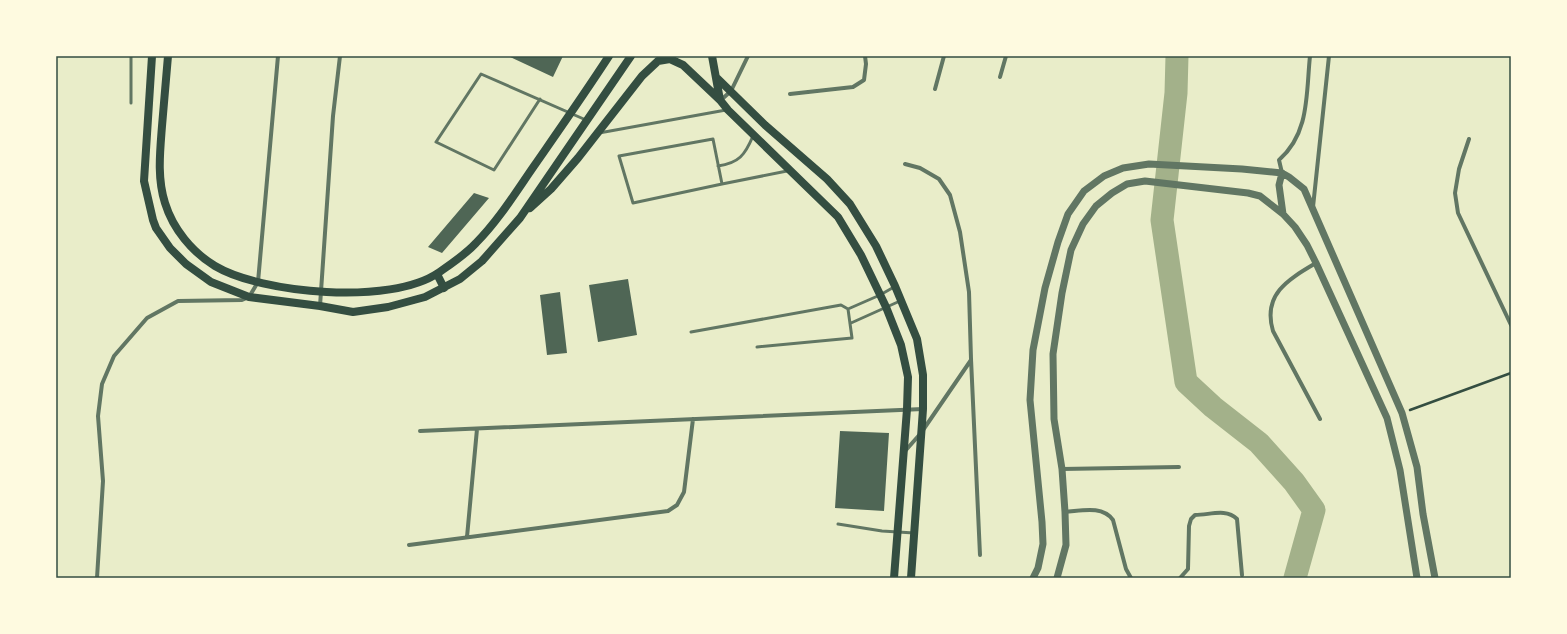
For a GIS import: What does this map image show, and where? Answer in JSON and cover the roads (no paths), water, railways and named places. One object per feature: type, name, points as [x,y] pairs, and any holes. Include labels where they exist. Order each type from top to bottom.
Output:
[{"type":"main road","points":[[152,56],[144,181],[146,194],[156,228],[170,248],[186,264],[211,282],[249,297],[320,306],[353,312],[372,310],[425,297],[460,279],[482,261],[520,218],[551,190],[642,76],[658,61],[670,59],[683,65],[720,100],[753,136],[838,217],[861,255],[886,307],[901,345],[908,378],[907,410],[894,578]]},
{"type":"main road","points":[[168,56],[159,161],[160,185],[165,204],[179,230],[192,248],[225,271],[258,282],[320,292],[394,290],[425,280],[436,274],[463,254],[483,235],[610,56]]},
{"type":"main road","points":[[520,218],[631,56]]},
{"type":"main road","points":[[712,56],[720,100]]},
{"type":"main road","points":[[717,78],[744,106],[827,179],[850,204],[876,246],[895,286],[917,339],[923,375],[923,409],[911,578]]},
{"type":"main road","points":[[436,274],[444,288]]},
{"type":"street","points":[[97,578],[102,481],[98,416],[102,384],[114,356],[147,318],[178,301],[242,300],[249,297],[258,282],[278,56]]},
{"type":"street","points":[[320,306],[333,116],[340,56]]},
{"type":"street","points":[[720,100],[731,91],[748,56]]},
{"type":"street","points":[[790,94],[854,87],[864,80],[866,64],[865,56]]},
{"type":"street","points":[[935,89],[944,56]]},
{"type":"street","points":[[1000,77],[1006,56]]},
{"type":"street","points":[[1283,214],[1279,185],[1282,173],[1279,160],[1294,143],[1303,124],[1310,56]]},
{"type":"street","points":[[1313,209],[1329,56]]},
{"type":"street","points":[[1469,140],[1459,169],[1455,193],[1458,213],[1511,325]]},
{"type":"street","points":[[905,164],[920,168],[939,178],[950,195],[960,232],[969,292],[980,555]]},
{"type":"street","points":[[1033,578],[1038,568],[1043,544],[1030,400],[1033,350],[1045,288],[1056,248],[1068,214],[1084,192],[1104,176],[1123,168],[1149,164],[1242,169],[1282,173],[1304,189],[1402,413],[1417,467],[1423,514],[1435,578]]},
{"type":"street","points":[[1057,578],[1066,545],[1062,469],[1054,418],[1053,354],[1062,293],[1071,250],[1083,224],[1096,206],[1112,193],[1127,184],[1145,181],[1260,196],[1283,214],[1295,227],[1307,245],[1316,263],[1387,418],[1400,470],[1417,578]]},
{"type":"street","points":[[1316,263],[1299,272],[1277,292],[1271,307],[1270,320],[1273,331],[1320,419]]},
{"type":"street","points":[[904,451],[921,433],[971,359]]},
{"type":"street","points":[[420,431],[923,409]]},
{"type":"street","points":[[409,545],[668,511],[677,505],[684,492],[693,419]]},
{"type":"street","points":[[467,537],[477,429]]},
{"type":"street","points":[[1062,469],[1179,468]]},
{"type":"street","points":[[1065,512],[1098,510],[1108,513],[1113,520],[1126,569],[1131,578]]},
{"type":"street","points":[[1180,578],[1188,569],[1189,526],[1191,519],[1195,515],[1227,512],[1237,519],[1242,575]]},
{"type":"lane","points":[[131,56],[131,103]]},
{"type":"lane","points":[[540,99],[494,170],[436,142],[481,74],[540,99],[587,120]]},
{"type":"lane","points":[[598,133],[728,110]]},
{"type":"lane","points":[[718,166],[731,165],[747,151],[753,136]]},
{"type":"lane","points":[[722,184],[712,139],[619,156],[633,203],[790,170]]},
{"type":"lane","points":[[848,310],[895,286]]},
{"type":"lane","points":[[851,323],[901,300]]},
{"type":"lane","points":[[691,332],[841,305],[848,310],[852,338],[756,348]]},
{"type":"lane","points":[[838,524],[914,533]]},
{"type":"waterway","points":[[1177,56],[1176,93],[1162,220],[1186,382],[1213,407],[1259,443],[1294,482],[1314,510],[1295,578]]}]
